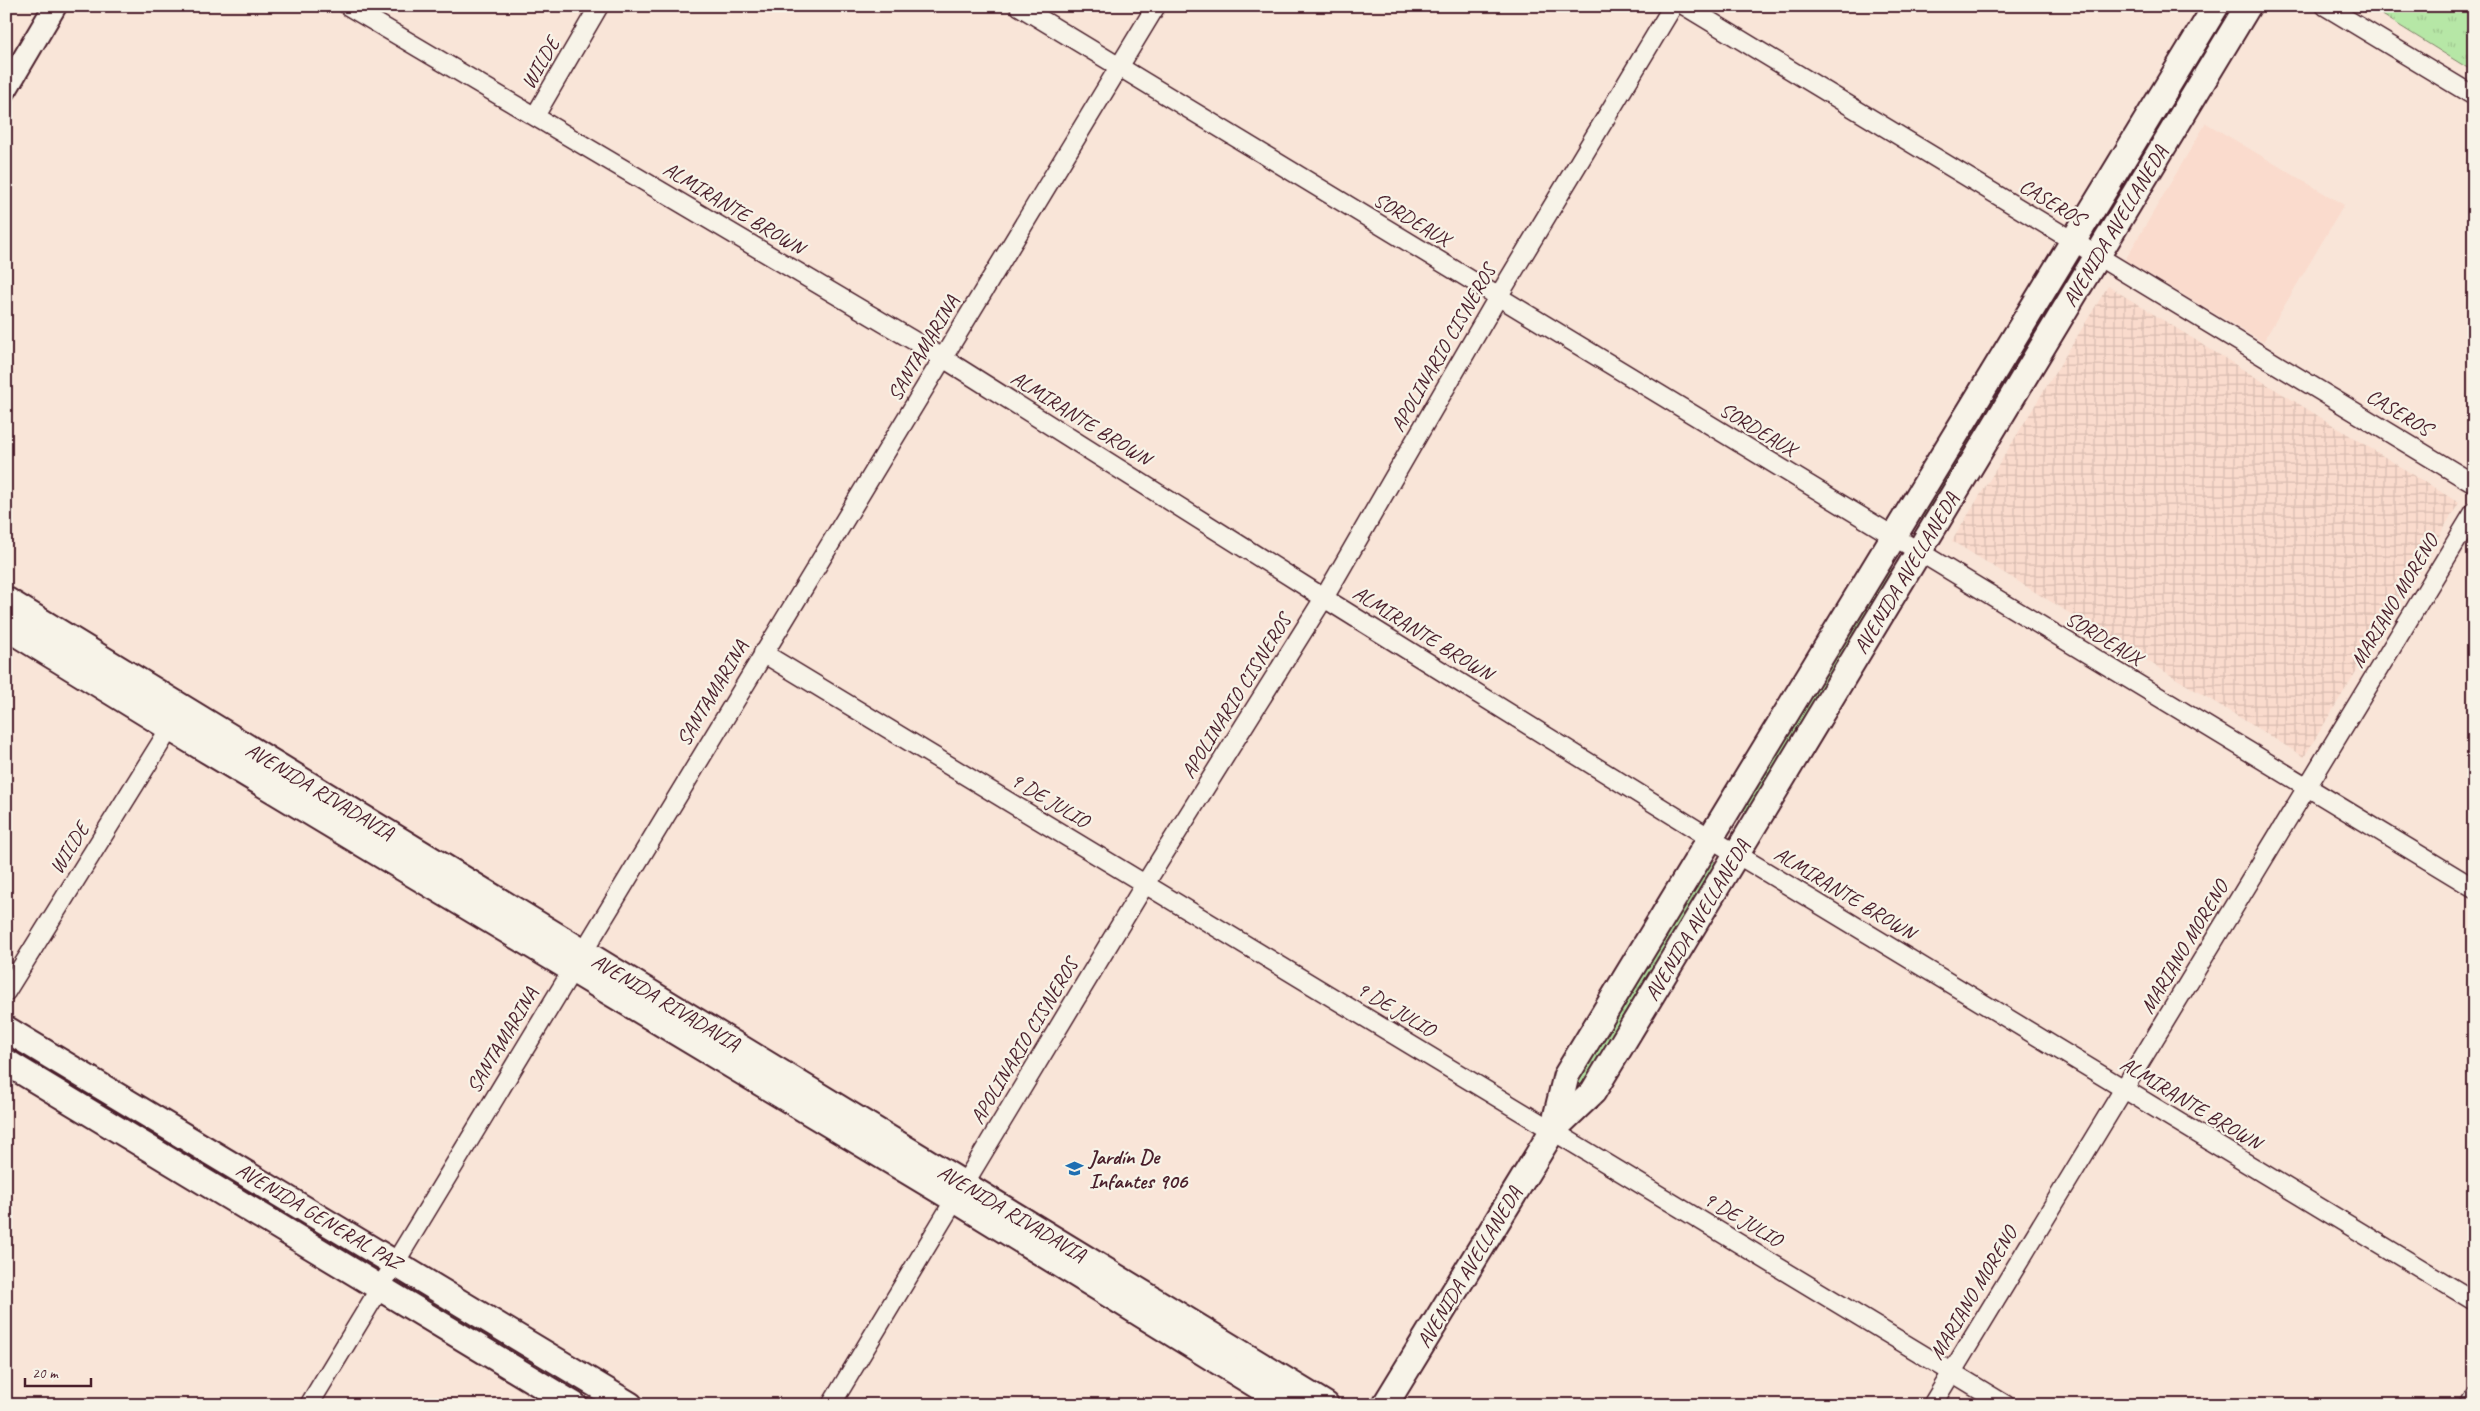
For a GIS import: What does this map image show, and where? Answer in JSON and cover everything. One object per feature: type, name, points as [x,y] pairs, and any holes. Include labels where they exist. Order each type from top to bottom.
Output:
[{"type":"main road","name":"AVENIDA AVELLANEDA","points":[[1553,1130],[1566,1076],[2216,6]]},
{"type":"main road","name":"AVENIDA AVELLANEDA","points":[[1385,1405],[1553,1130],[1593,1092],[2248,6]]},
{"type":"main road","name":"AVENIDA RIVADAVIA","points":[[6,600],[577,959],[959,1191],[1326,1405]]},
{"type":"main road","name":"AVENIDA RIVADAVIA","points":[[6,626],[170,728],[577,959]]},
{"type":"main road","name":"AVENIDA GENERAL PAZ","points":[[6,1028],[630,1405]]},
{"type":"main road","name":"AVENIDA GENERAL PAZ","points":[[6,1062],[576,1405]]},
{"type":"main road","name":"AVENIDA RIVADAVIA","points":[[959,1191],[1289,1405]]},
{"type":"main road","points":[[501,1361],[518,1336]]},
{"type":"main road","points":[[576,1405],[592,1381]]},
{"type":"street","points":[[6,88],[55,6]]},
{"type":"street","name":"ALMIRANTE BROWN","points":[[348,6],[943,358],[1710,838],[2474,1301]]},
{"type":"street","name":"WILDE","points":[[535,116],[599,6]]},
{"type":"street","name":"SORDEAUX","points":[[1020,6],[1119,68],[2474,888]]},
{"type":"street","name":"SANTAMARINA","points":[[308,1405],[1156,6]]},
{"type":"street","name":"APOLINARIO CISNEROS","points":[[831,1405],[1145,884],[1324,598],[1498,297],[1673,6]]},
{"type":"street","name":"CASEROS","points":[[1685,6],[2474,484]]},
{"type":"street","points":[[2325,6],[2474,96]]},
{"type":"street","name":"MARIANO MORENO","points":[[1932,1405],[2474,512]]},
{"type":"street","name":"9 DE JULIO","points":[[763,653],[2006,1405]]},
{"type":"street","name":"WILDE","points":[[6,992],[170,728]]},
{"type":"street","points":[[2469,1405],[2474,1397]]},
{"type":"shaded area","points":[[2206,123],[2344,205],[2263,342],[2125,260]]},
{"type":"shaded area","points":[[2108,286],[2459,503],[2304,757],[1952,541]]},
{"type":"green space","points":[[2229,6],[2243,6],[2105,232],[2095,226]]},
{"type":"green space","points":[[2368,6],[2474,6],[2474,72]]},
{"type":"green space","points":[[2063,275],[2073,281],[1925,522],[1915,516]]},
{"type":"green space","points":[[1885,565],[1895,571],[1748,812],[1738,806]]},
{"type":"green space","points":[[1711,859],[1721,866],[1573,1107],[1563,1101]]},
{"type":"green space","points":[[432,1297],[493,1335],[490,1340],[429,1302]]},
{"type":"place","name":"Jardín De Infantes 906","points":[[1075,1169]]}]
